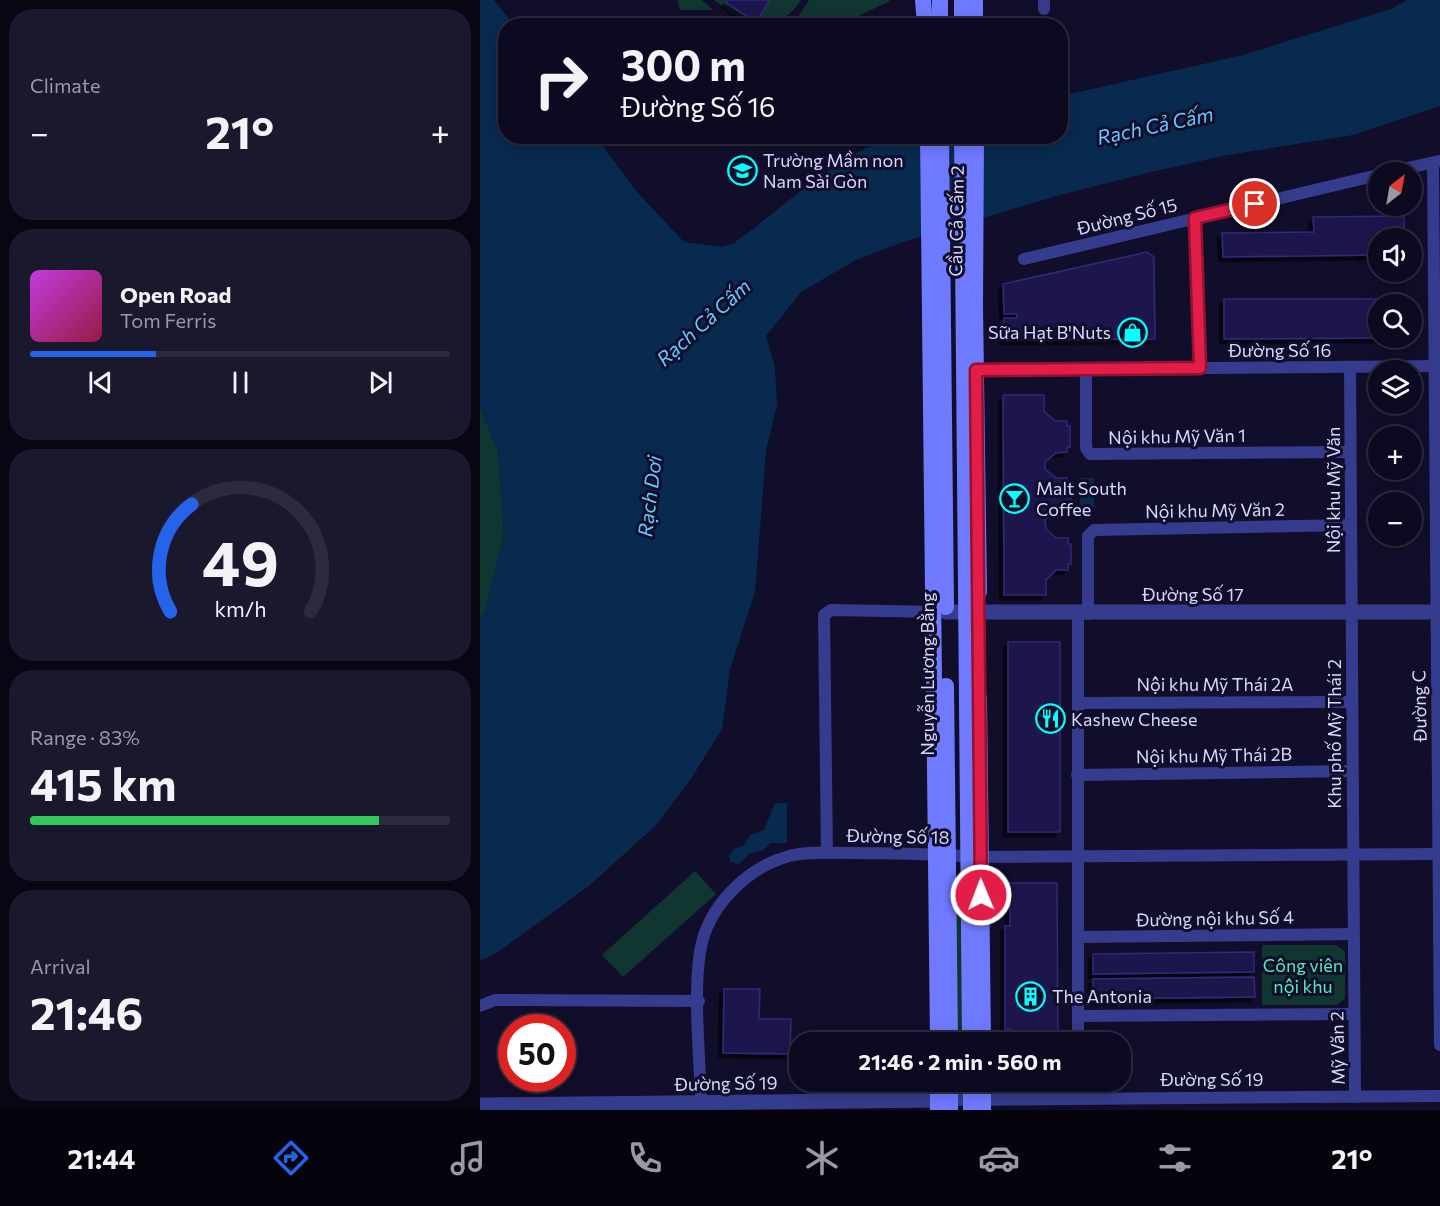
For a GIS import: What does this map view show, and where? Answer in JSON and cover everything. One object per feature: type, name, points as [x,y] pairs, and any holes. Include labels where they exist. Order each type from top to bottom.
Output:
[{"type":"main road","points":[[923,0],[924,18]]},
{"type":"main road","points":[[940,0],[940,18]]},
{"type":"main road","points":[[962,0],[962,18]]},
{"type":"main road","points":[[975,0],[975,18]]},
{"type":"main road","name":"Cầu Cả Cấm 2","points":[[928,144],[938,305]]},
{"type":"main road","name":"Cầu Cả Cấm 2","points":[[938,305],[941,144]]},
{"type":"main road","name":"Cầu Cả Cấm 2","points":[[962,144],[969,306]]},
{"type":"main road","name":"Cầu Cả Cấm 2","points":[[969,306],[976,144]]},
{"type":"main road","name":"Nguyễn Lương Bằng","points":[[938,305],[942,855],[938,1032]]},
{"type":"main road","points":[[969,306],[974,857],[970,1032]]},
{"type":"main road","name":"Nguyễn Lương Bằng","points":[[942,855],[950,1032]]},
{"type":"main road","points":[[974,857],[983,1032]]},
{"type":"street","points":[[1422,165],[1437,162]]},
{"type":"street","name":"Đường C","points":[[1437,162],[1440,1046]]},
{"type":"street","name":"Đường Số 15","points":[[1024,260],[1368,177]]},
{"type":"street","points":[[1195,218],[1200,368]]},
{"type":"street","name":"Đường Số 16","points":[[970,370],[1438,366]]},
{"type":"street","name":"Nội khu Mỹ Văn","points":[[1350,367],[1351,612]]},
{"type":"street","name":"Nội khu Mỹ Văn 1","points":[[1086,369],[1086,448],[1090,454],[1350,452]]},
{"type":"street","name":"Nội khu Mỹ Văn 2","points":[[1083,614],[1088,536],[1094,530],[1351,525]]},
{"type":"street","points":[[827,853],[824,615],[829,610],[940,612]]},
{"type":"street","name":"Đường Số 17","points":[[940,612],[973,614],[1438,612]]},
{"type":"street","name":"Khu phố Mỹ Thái 2","points":[[1351,612],[1352,855]]},
{"type":"street","points":[[1078,1032],[1077,775],[1083,614]]},
{"type":"street","name":"Nội khu Mỹ Thái 2A","points":[[1078,703],[1352,702]]},
{"type":"street","name":"Nội khu Mỹ Thái 2B","points":[[1077,775],[1352,771]]},
{"type":"street","name":"Đường Số 18","points":[[694,1105],[702,944],[713,917],[728,894],[759,870],[779,860],[802,854],[827,853],[974,857],[1438,854]]},
{"type":"street","name":"Mỹ Văn 2","points":[[1352,855],[1355,1097]]},
{"type":"street","name":"Đường nội khu Số 4","points":[[1078,937],[1353,934]]},
{"type":"street","points":[[480,1006],[495,1000],[699,1001]]},
{"type":"street","points":[[1078,1017],[1354,1014]]},
{"type":"street","points":[[1078,1092],[1078,1099]]},
{"type":"street","name":"Đường Số 19","points":[[480,1105],[977,1105],[1078,1099],[1440,1096]]},
{"type":"green space","points":[[677,0],[702,0],[713,10],[680,10]]},
{"type":"green space","points":[[714,0],[728,0],[726,3],[750,18],[739,18]]},
{"type":"green space","points":[[767,0],[801,0],[787,16],[758,18]]},
{"type":"green space","points":[[809,0],[890,1],[854,18],[797,18]]},
{"type":"green space","points":[[480,407],[498,451],[504,534],[485,611],[480,618]]},
{"type":"green space","points":[[695,871],[716,894],[623,977],[602,955]]},
{"type":"green space","points":[[956,877],[961,877],[964,1032],[956,1032]]},
{"type":"green space","name":"Công viên nội khu","points":[[1262,945],[1336,945],[1345,951],[1345,998],[1337,1005],[1262,1005]]},
{"type":"water","points":[[480,0],[494,0],[508,18],[498,18],[498,144],[601,144],[636,191],[684,242],[722,247],[734,243],[830,169],[876,144],[1068,144],[1068,94],[1243,55],[1391,9],[1407,0],[1440,0],[1440,106],[1353,135],[1228,155],[1060,195],[909,240],[856,260],[801,292],[766,336],[775,367],[777,405],[766,451],[755,592],[730,669],[722,729],[689,782],[655,826],[589,886],[495,954],[480,961],[480,618],[485,611],[504,534],[498,451],[480,407]]},
{"type":"water","points":[[1080,478],[1094,478],[1094,507],[1080,507]]},
{"type":"water","points":[[775,803],[787,803],[787,843],[770,843],[764,850],[749,854],[739,864],[731,862],[729,857],[734,849],[743,846],[750,835],[764,830]]},
{"type":"building","points":[[728,0],[769,1],[758,18],[750,18],[726,3]]},
{"type":"building","points":[[1404,216],[1404,228],[1368,228],[1368,255],[1223,257],[1222,233],[1314,232],[1313,217]]},
{"type":"building","points":[[1147,252],[1154,257],[1155,339],[1004,340],[1004,318],[1017,318],[1017,314],[1004,314],[1003,284]]},
{"type":"building","points":[[1224,299],[1368,299],[1368,338],[1224,339]]},
{"type":"building","points":[[1003,395],[1044,395],[1044,411],[1055,421],[1067,421],[1067,426],[1070,426],[1070,447],[1067,447],[1067,452],[1056,453],[1045,462],[1045,469],[1056,478],[1067,478],[1068,483],[1071,483],[1071,504],[1068,504],[1068,510],[1056,509],[1045,520],[1046,529],[1056,538],[1068,538],[1068,544],[1071,544],[1071,564],[1068,564],[1068,570],[1056,570],[1046,580],[1046,595],[1004,595]]},
{"type":"building","points":[[1008,642],[1060,642],[1060,832],[1008,832]]},
{"type":"building","name":"The Antonia","points":[[1010,883],[1057,883],[1058,1032],[1010,1032],[1010,1029],[1005,1029],[1005,926],[1010,926]]},
{"type":"building","points":[[1254,952],[1254,972],[1093,974],[1093,954]]},
{"type":"building","points":[[1254,977],[1255,997],[1094,999],[1093,979]]},
{"type":"building","points":[[724,989],[760,989],[759,1019],[791,1019],[789,1054],[723,1053]]},
{"type":"place","name":"Trường Mầm non Nam Sài Gòn","points":[[742,170]]},
{"type":"place","name":"Sữa Hạt B'Nuts","points":[[1132,332]]},
{"type":"place","name":"Malt South Coffee","points":[[1015,498]]},
{"type":"place","name":"Kashew Cheese","points":[[1050,719]]},
{"type":"place","name":"The Antonia","points":[[1031,996]]},
{"type":"route","points":[[981,895],[979,483],[976,370],[1200,368],[1195,218],[1255,204]]},
{"type":"water label","name":"Rạch Cả Cấm","points":[[1155,125]]},
{"type":"water label","name":"Rạch Cả Cấm","points":[[703,322]]},
{"type":"water label","name":"Rạch Dơi","points":[[649,496]]}]
